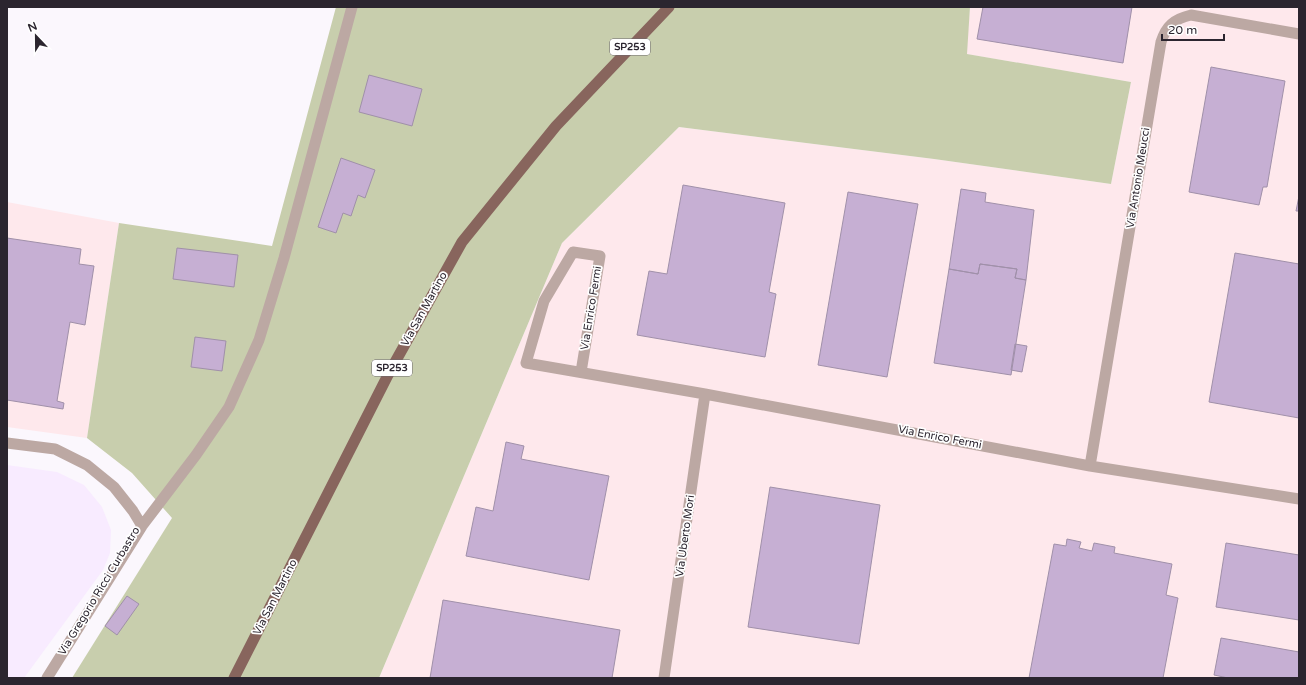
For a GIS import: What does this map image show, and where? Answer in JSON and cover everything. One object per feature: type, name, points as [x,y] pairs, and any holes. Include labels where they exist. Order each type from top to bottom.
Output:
[{"type":"main road","name":"Via San Martino","points":[[234,678],[389,374],[462,242],[556,126],[669,7]]},
{"type":"street","points":[[142,526],[196,455],[229,407],[259,340],[284,258],[352,7]]},
{"type":"street","name":"Via Antonio Meucci","points":[[1090,466],[1161,42],[1164,32],[1171,23],[1180,17],[1191,15],[1299,34]]},
{"type":"street","name":"Via Enrico Fermi","points":[[581,372],[600,256],[573,252],[544,301],[526,362],[1090,466],[1299,499]]},
{"type":"street","name":"Via Uberto Mori","points":[[664,678],[705,394]]},
{"type":"street","name":"Via Gregorio Ricci Curbastro","points":[[7,443],[55,449],[87,465],[114,487],[132,510],[142,526],[47,677]]},
{"type":"shaded area","points":[[970,7],[1299,7],[1299,678],[379,678],[562,243],[679,127],[934,159],[1111,184],[1131,82],[966,54]]},
{"type":"shaded area","points":[[7,202],[119,223],[87,438],[7,427]]},
{"type":"shaded area","points":[[7,465],[57,472],[84,485],[102,507],[111,530],[110,553],[103,570],[24,678],[7,678]]},
{"type":"green space","points":[[336,7],[970,7],[967,54],[1131,82],[1111,184],[934,159],[679,127],[562,243],[379,678],[72,678],[172,518],[132,473],[87,438],[119,223],[272,246]]},
{"type":"building","points":[[983,7],[1132,7],[1123,63],[977,39]]},
{"type":"building","points":[[1211,67],[1285,81],[1267,187],[1263,187],[1259,205],[1189,192]]},
{"type":"building","points":[[369,75],[422,89],[412,126],[359,112]]},
{"type":"building","points":[[341,158],[375,170],[365,198],[358,195],[351,216],[343,213],[336,233],[318,227]]},
{"type":"building","points":[[683,185],[785,203],[769,292],[776,294],[765,357],[637,335],[649,271],[667,274]]},
{"type":"building","points":[[961,189],[986,193],[985,202],[1034,210],[1026,280],[1015,278],[1017,269],[980,264],[978,274],[949,269]]},
{"type":"building","points":[[848,192],[918,204],[887,377],[818,365]]},
{"type":"building","points":[[1299,196],[1299,211],[1296,211]]},
{"type":"building","points":[[7,238],[81,249],[79,264],[94,266],[85,325],[70,322],[57,401],[64,403],[63,409],[7,400]]},
{"type":"building","points":[[177,248],[238,255],[234,287],[173,279]]},
{"type":"building","points":[[1235,253],[1299,264],[1299,418],[1209,402]]},
{"type":"building","points":[[980,264],[1017,269],[1015,278],[1026,280],[1011,375],[934,363],[949,269],[978,274]]},
{"type":"building","points":[[195,337],[226,341],[222,371],[191,367]]},
{"type":"building","points":[[1015,344],[1027,346],[1022,372],[1011,370]]},
{"type":"building","points":[[506,442],[524,446],[521,459],[609,476],[589,580],[466,556],[476,507],[493,511]]},
{"type":"building","points":[[770,487],[880,505],[859,644],[748,627]]},
{"type":"building","points":[[1067,539],[1081,542],[1079,548],[1092,551],[1094,543],[1115,547],[1114,553],[1172,564],[1166,595],[1178,598],[1163,678],[1029,678],[1054,544],[1066,546]]},
{"type":"building","points":[[1226,543],[1299,555],[1299,620],[1216,607]]},
{"type":"building","points":[[127,596],[139,604],[117,635],[105,626]]},
{"type":"building","points":[[443,600],[620,630],[612,678],[430,678]]},
{"type":"building","points":[[1221,638],[1299,652],[1299,678],[1228,678],[1214,675]]}]
